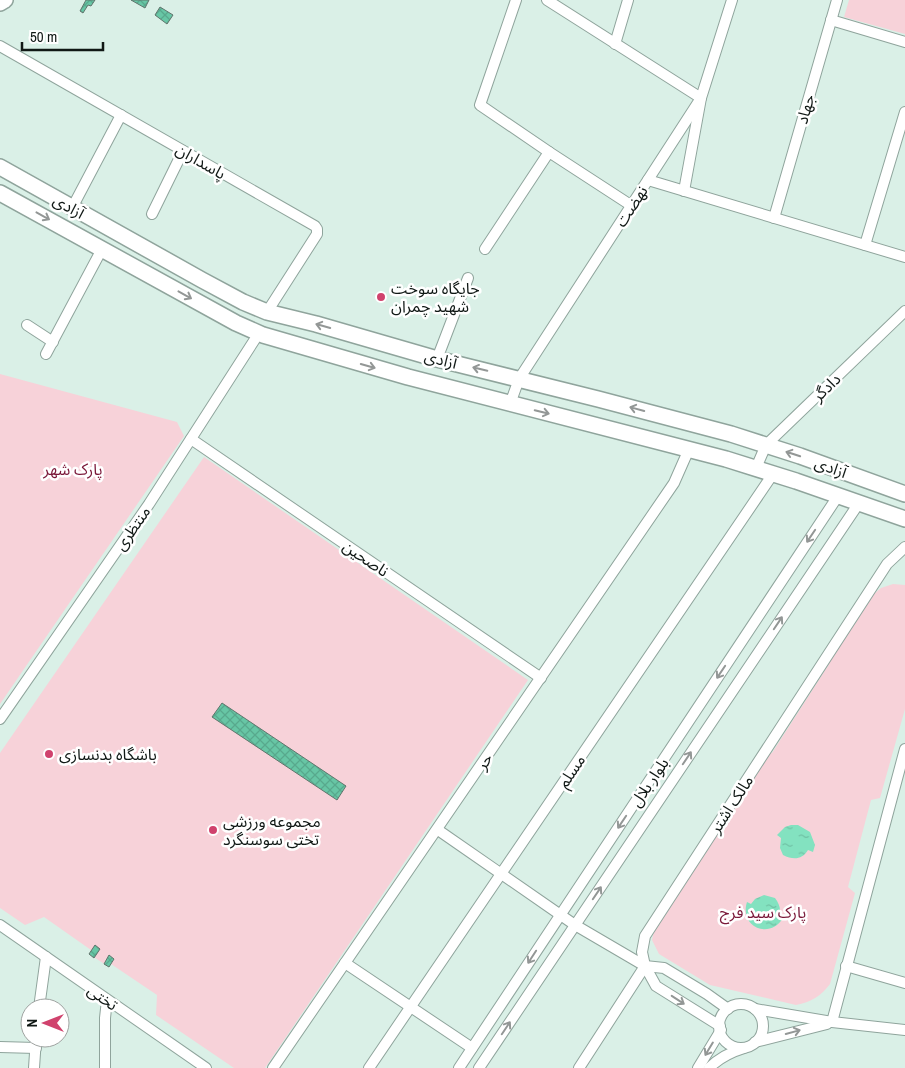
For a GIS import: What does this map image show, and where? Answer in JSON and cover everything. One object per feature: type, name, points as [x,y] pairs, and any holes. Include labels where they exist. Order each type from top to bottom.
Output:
[{"type":"main road","points":[[0,3],[5,0]]},
{"type":"main road","name":"آزادی","points":[[0,167],[243,302],[267,312],[437,359],[731,434],[905,494]]},
{"type":"main road","name":"آزادی","points":[[0,193],[236,323],[259,333],[398,375],[689,449],[756,468],[905,519]]},
{"type":"street","points":[[516,0],[480,105],[632,206]]},
{"type":"street","points":[[547,0],[701,98],[684,191]]},
{"type":"street","points":[[615,44],[628,0]]},
{"type":"street","name":"نهضت","points":[[510,404],[519,379],[701,98],[732,0]]},
{"type":"street","name":"جهاد","points":[[774,218],[837,0]]},
{"type":"street","points":[[831,20],[905,42]]},
{"type":"street","name":"پاسداران","points":[[0,46],[315,226],[317,234],[267,312]]},
{"type":"street","points":[[865,245],[905,112]]},
{"type":"street","points":[[72,208],[121,115]]},
{"type":"street","points":[[152,214],[183,151]]},
{"type":"street","points":[[485,249],[549,152]]},
{"type":"street","points":[[648,180],[905,257]]},
{"type":"street","points":[[46,354],[102,249]]},
{"type":"street","points":[[437,359],[468,278]]},
{"type":"street","name":"دادگر","points":[[756,468],[766,445],[905,311]]},
{"type":"street","points":[[27,324],[53,342]]},
{"type":"street","name":"منتظری","points":[[0,719],[149,504],[259,333]]},
{"type":"street","name":"ناصحین","points":[[191,438],[541,678]]},
{"type":"street","name":"حر","points":[[273,1068],[438,830],[674,483],[689,449]]},
{"type":"street","name":"مسلم","points":[[369,1068],[773,474]]},
{"type":"street","name":"بلوار بلال","points":[[459,1068],[838,496]]},
{"type":"street","name":"بلوار بلال","points":[[479,1068],[859,503]]},
{"type":"street","name":"مالک اشتر","points":[[645,966],[642,952],[645,936],[887,564],[905,547]]},
{"type":"street","points":[[832,1022],[905,749]]},
{"type":"street","points":[[438,830],[575,925],[645,966],[664,968],[728,1009]]},
{"type":"street","name":"تختی","points":[[0,925],[206,1068]]},
{"type":"street","points":[[40,998],[46,957]]},
{"type":"street","points":[[345,963],[472,1048]]},
{"type":"street","points":[[645,966],[656,986],[720,1028],[722,1036],[736,1047],[751,1045],[761,1036],[763,1026],[761,1016],[755,1009]]},
{"type":"street","points":[[579,1068],[645,966]]},
{"type":"street","points":[[846,966],[905,983]]},
{"type":"street","points":[[105,1068],[107,1000]]},
{"type":"street","points":[[698,1068],[720,1028],[722,1016],[736,1004],[746,1004],[755,1009],[832,1022],[905,1030]]},
{"type":"street","points":[[709,1068],[715,1062],[733,1052],[751,1045],[832,1022]]},
{"type":"street","points":[[0,1047],[20,1045]]},
{"type":"street","points":[[34,1068],[36,1048]]},
{"type":"green space","points":[[849,0],[905,0],[905,34],[844,17]]},
{"type":"green space","name":"پارک شهر","points":[[0,374],[177,422],[184,436],[0,704]]},
{"type":"green space","name":"مجموعه ورزشی تختی سوسنگرد","points":[[204,457],[528,680],[265,1068],[234,1068],[156,1015],[157,995],[111,964],[109,967],[89,954],[91,950],[44,917],[25,925],[0,908],[0,753]]},
{"type":"green space","name":"پارک سید فرج","points":[[893,584],[905,585],[905,709],[880,798],[871,800],[848,887],[855,893],[830,984],[815,998],[796,1005],[710,985],[659,954],[652,940],[655,926],[767,752],[772,753],[829,664],[826,662],[869,598],[881,588]]},
{"type":"water","points":[[798,825],[810,832],[815,845],[813,852],[808,850],[803,856],[797,858],[783,855],[780,848],[781,838],[777,835],[785,827]]},
{"type":"water","points":[[764,895],[775,898],[780,907],[779,917],[783,918],[777,925],[764,929],[757,928],[751,924],[747,918],[746,911],[747,902],[751,904],[755,899]]},
{"type":"building","points":[[86,0],[95,0],[91,6],[88,5],[83,13],[80,11]]},
{"type":"building","points":[[131,0],[149,0],[145,8]]},
{"type":"building","points":[[160,7],[173,15],[167,24],[155,15]]},
{"type":"building","points":[[222,703],[346,786],[337,800],[212,717]]},
{"type":"building","points":[[95,945],[100,949],[94,958],[89,954]]},
{"type":"building","points":[[109,955],[114,959],[109,967],[104,964]]},
{"type":"place","name":"جایگاه سوخت شهید چمران","points":[[381,297]]},
{"type":"place","name":"باشگاه بدنسازی","points":[[49,754]]},
{"type":"place","name":"مجموعه ورزشی تختی سوسنگرد","points":[[213,830]]}]
